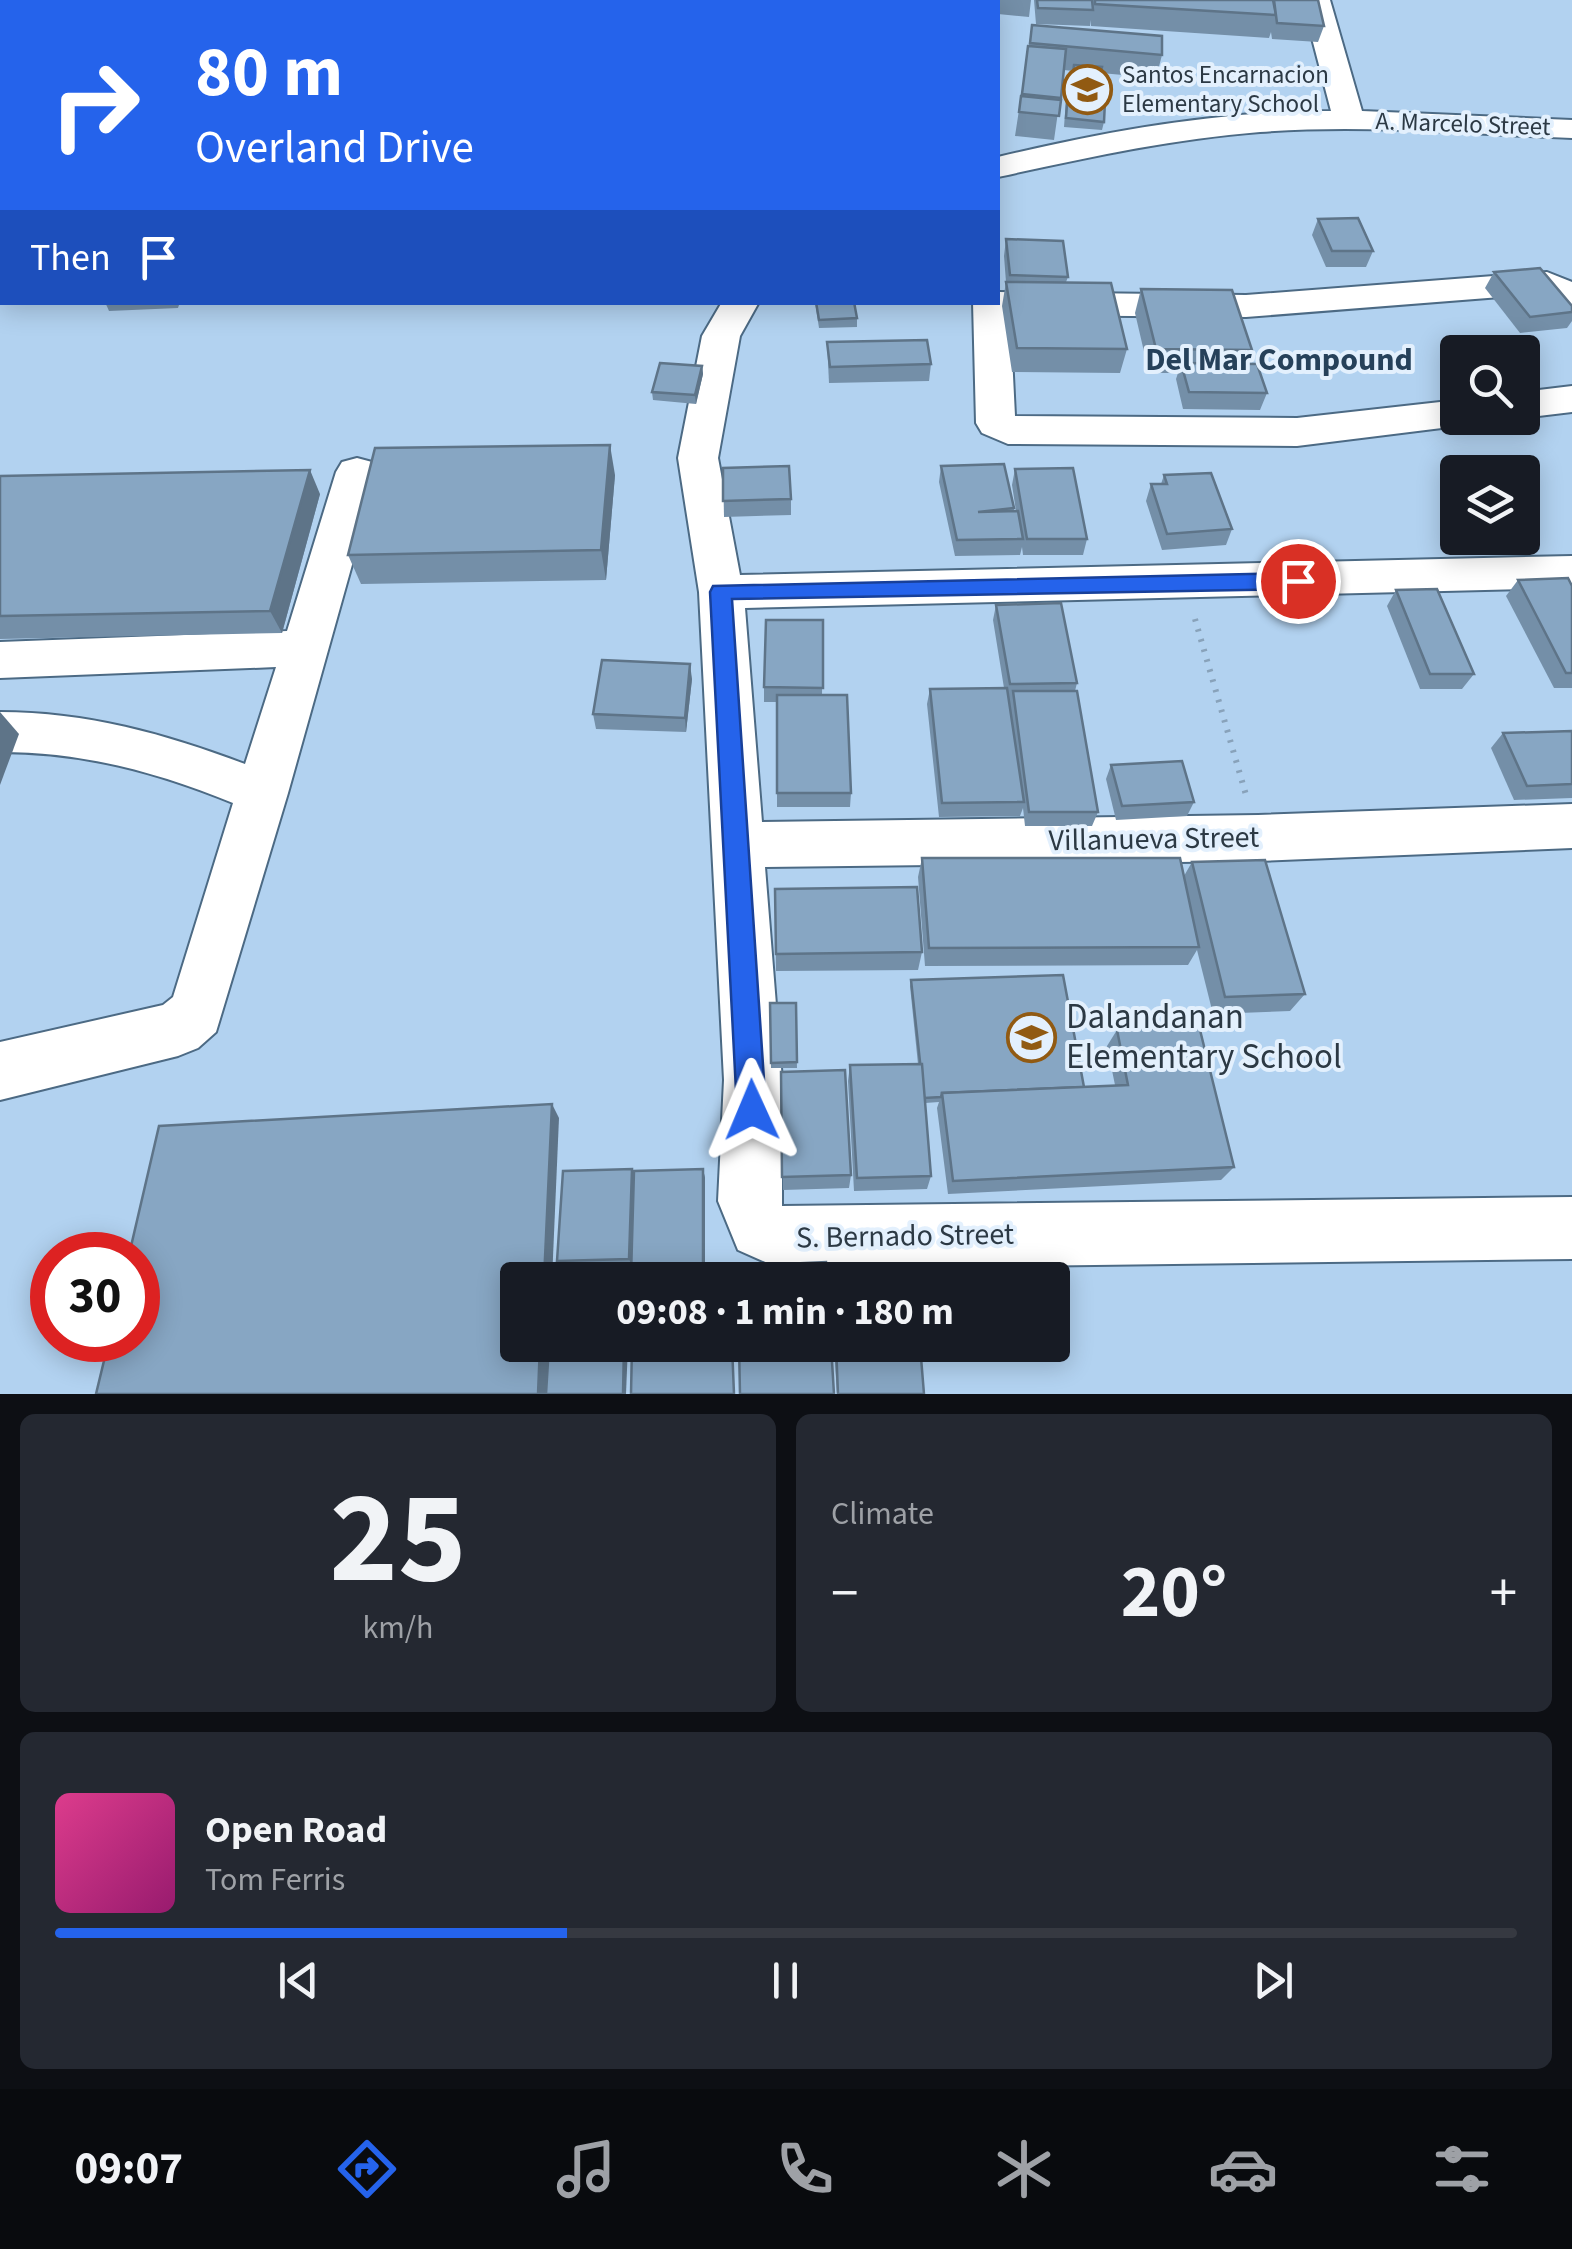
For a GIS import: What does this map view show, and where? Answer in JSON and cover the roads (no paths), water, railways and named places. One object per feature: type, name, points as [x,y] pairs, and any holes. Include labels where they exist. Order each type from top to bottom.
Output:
[{"type":"street","points":[[1316,0],[1349,120]]},
{"type":"street","name":"A. Marcelo Street","points":[[1000,166],[1099,142],[1221,126],[1349,120],[1572,129]]},
{"type":"street","points":[[1000,303],[1246,306],[1547,282],[1570,296],[1572,306]]},
{"type":"street","name":"S. Bernado Street","points":[[739,305],[721,336],[698,458],[720,592],[752,1080],[749,1201],[760,1228],[781,1238],[1572,1228]]},
{"type":"street","points":[[991,305],[994,414],[996,423],[1008,430],[1298,432],[1440,415]]},
{"type":"street","points":[[1540,403],[1572,399]]},
{"type":"street","points":[[0,1070],[178,1029],[196,1013],[357,472]]},
{"type":"street","points":[[720,592],[1572,572]]},
{"type":"street","points":[[0,660],[304,648]]},
{"type":"street","points":[[0,732],[86,735],[190,764],[263,793]]},
{"type":"street","name":"Villanueva Street","points":[[735,845],[1258,838],[1572,826]]},
{"type":"place","name":"Santos Encarnacion Elementary School","points":[[1087,89]]},
{"type":"place","name":"Dalandanan Elementary School","points":[[1031,1037]]},
{"type":"district","name":"Del Mar Compound","points":[[1279,360]]}]
